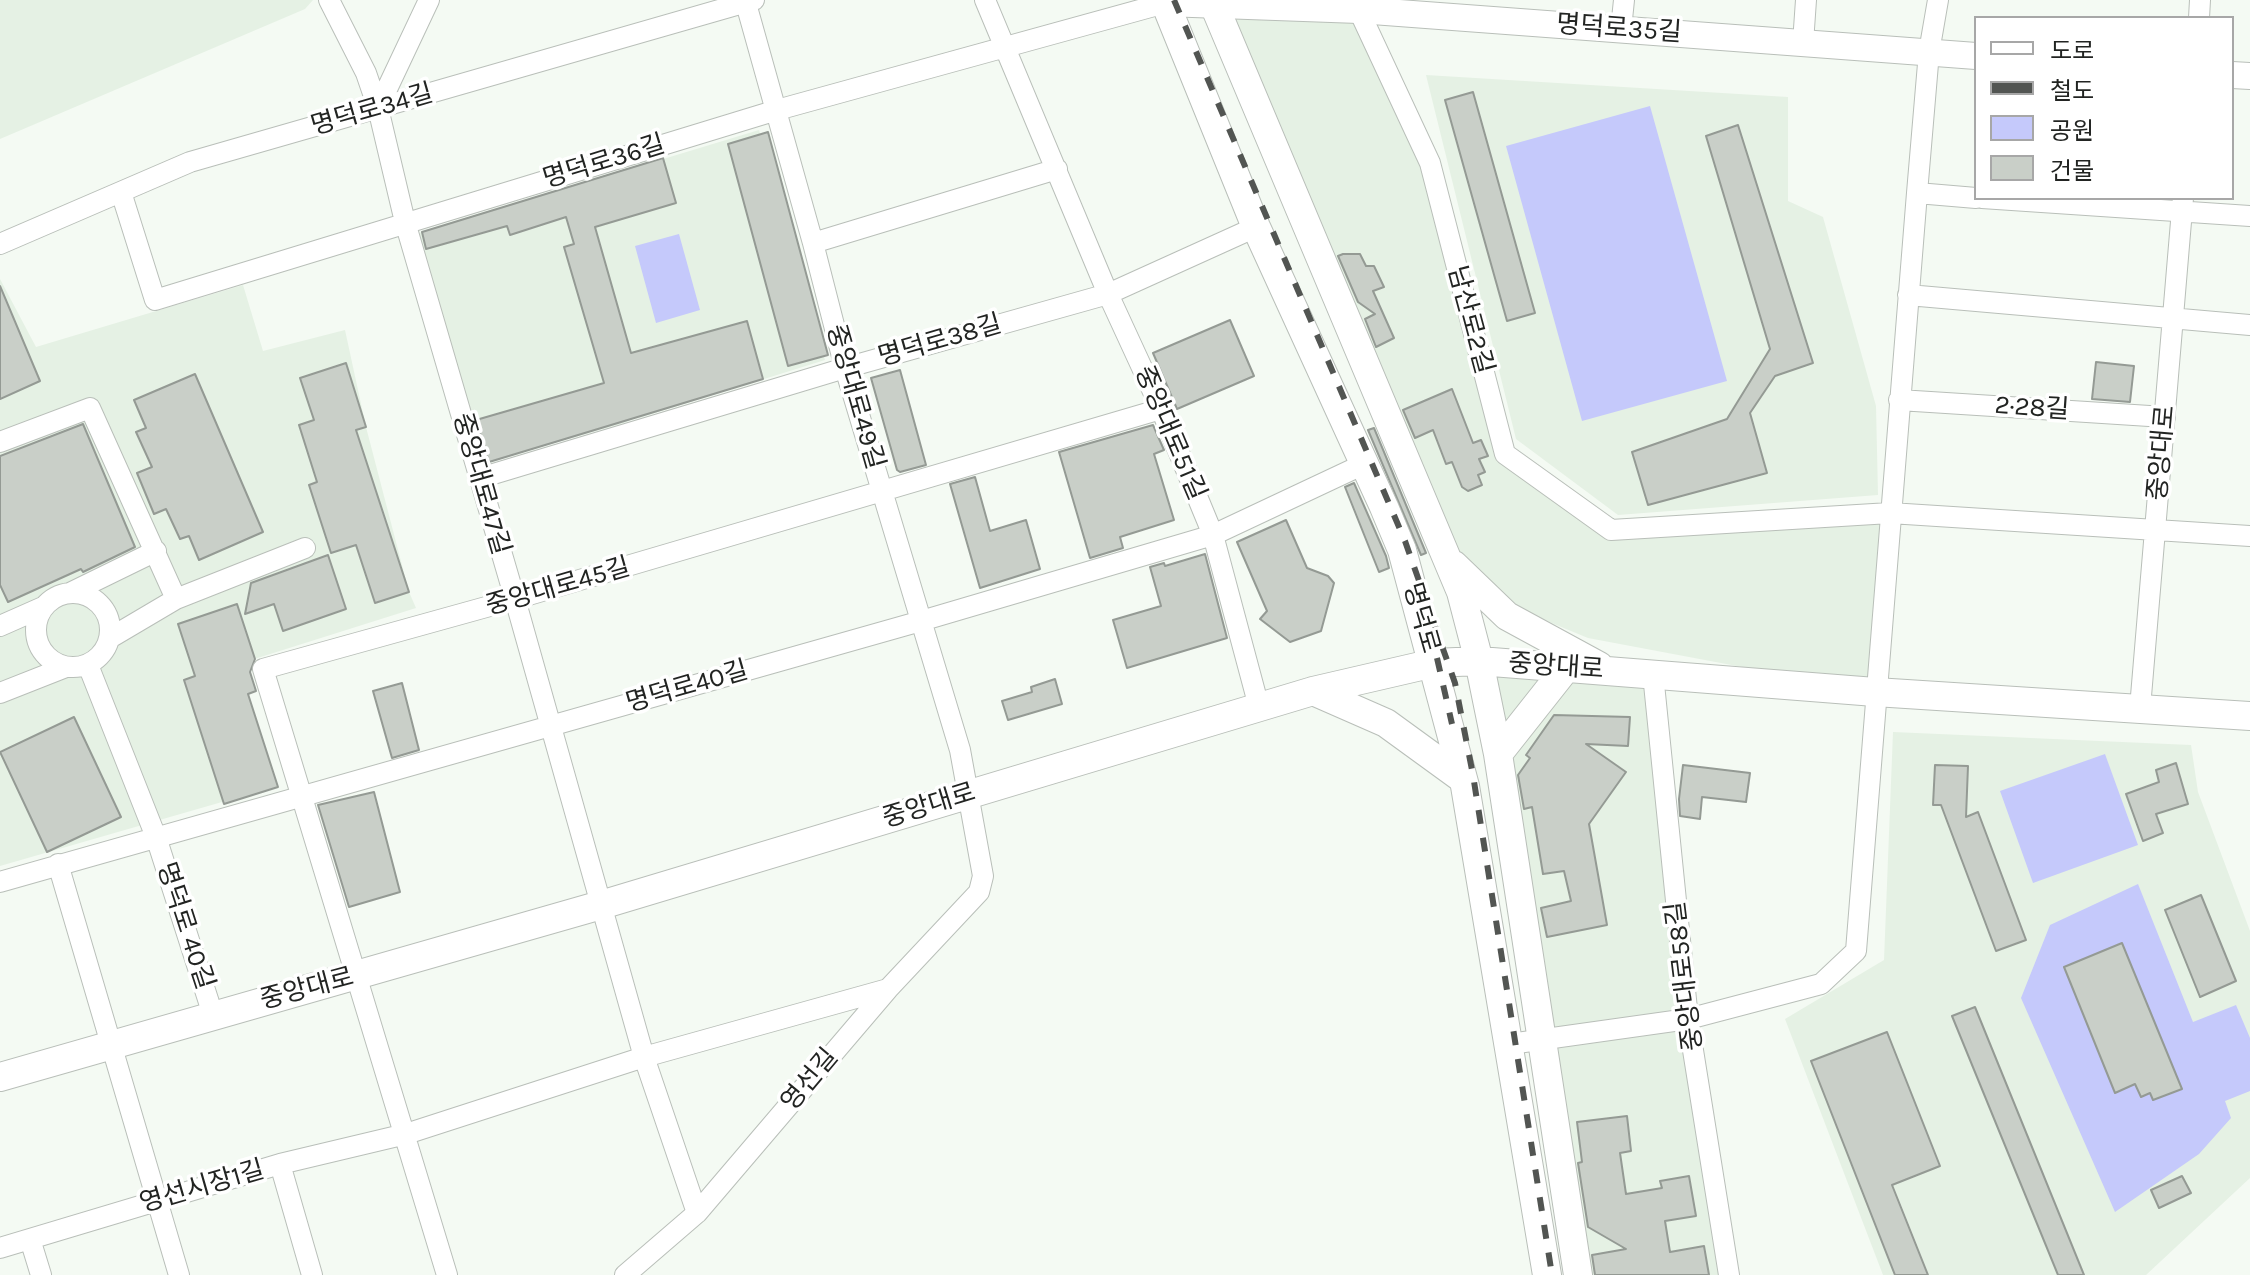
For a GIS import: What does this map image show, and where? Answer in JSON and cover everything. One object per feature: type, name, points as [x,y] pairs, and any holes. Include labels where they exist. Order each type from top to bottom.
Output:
[{"type":"main road","name":"명덕로","points":[[1165,1],[1256,227],[1402,550],[1463,779],[1547,1275]]},
{"type":"main road","name":"명덕로","points":[[1213,2],[1461,592],[1498,754],[1578,1275]]},
{"type":"main road","points":[[1447,558],[1507,616],[1607,671]]},
{"type":"main road","name":"중앙대로","points":[[0,1077],[601,905],[1313,691],[1434,663],[1479,661],[1875,692],[2250,716]]},
{"type":"main road","points":[[1498,754],[1566,668]]},
{"type":"main road","points":[[1313,691],[1386,723],[1463,779]]},
{"type":"street","name":"중앙대로47길","points":[[329,0],[366,73],[378,108],[405,222],[601,905]]},
{"type":"street","points":[[378,108],[429,0]]},
{"type":"street","name":"중앙대로51길","points":[[985,0],[1213,535],[1259,707]]},
{"type":"street","points":[[1621,29],[1624,0]]},
{"type":"street","points":[[1803,43],[1806,0]]},
{"type":"street","points":[[1510,1044],[1688,1019],[1821,984],[1856,951],[1908,295],[1929,52],[1938,0]]},
{"type":"street","name":"명덕로34길","points":[[0,244],[190,162],[748,1]]},
{"type":"street","name":"중앙대로49길","points":[[748,1],[845,368],[960,750],[983,876]]},
{"type":"street","name":"명덕로36길","points":[[121,192],[155,300],[777,110],[1165,1]]},
{"type":"street","name":"명덕로35길","points":[[1165,1],[1357,5],[1974,56]]},
{"type":"street","name":"남산로2길","points":[[1357,5],[1430,163],[1505,454],[1611,530],[1890,513]]},
{"type":"street","points":[[813,243],[1057,169]]},
{"type":"street","points":[[1917,193],[1974,198]]},
{"type":"street","points":[[2037,200],[2183,205],[2250,216]]},
{"type":"street","name":"중앙대로","points":[[2140,708],[2183,205]]},
{"type":"street","name":"명덕로38길","points":[[480,478],[845,368],[1108,294],[1256,227]]},
{"type":"street","points":[[1908,295],[2250,325]]},
{"type":"street","name":"2·28길","points":[[1899,400],[2165,417]]},
{"type":"street","points":[[0,442],[90,408],[176,599]]},
{"type":"street","name":"중앙대로45길","points":[[406,1134],[355,977],[263,669],[515,599],[1161,409]]},
{"type":"street","name":"명덕로40길","points":[[0,882],[1213,535],[1364,464]]},
{"type":"street","points":[[1890,513],[2250,536]]},
{"type":"street","points":[[0,693],[66,667],[88,665],[98,658],[110,638],[176,599],[305,548]]},
{"type":"street","points":[[70,593],[156,551]]},
{"type":"street","points":[[0,626],[43,607],[60,595],[81,593],[101,605],[107,615],[110,638]]},
{"type":"street","points":[[43,607],[35,631],[38,644],[44,655],[66,667]]},
{"type":"street","name":"명덕로 40길","points":[[88,665],[156,837],[213,1015]]},
{"type":"street","name":"중앙대로58길","points":[[1653,674],[1688,1019],[1729,1275]]},
{"type":"street","points":[[58,864],[179,1275]]},
{"type":"street","name":"영선길","points":[[625,1275],[697,1213],[888,989],[979,892],[983,876]]},
{"type":"street","points":[[601,905],[644,1057],[697,1213]]},
{"type":"street","name":"영선시장1길","points":[[0,1248],[280,1164],[406,1134],[644,1057],[888,989]]},
{"type":"street","points":[[406,1134],[447,1275]]},
{"type":"street","points":[[280,1164],[312,1275]]},
{"type":"street","points":[[30,1239],[41,1275]]},
{"type":"shaded area","points":[[0,0],[313,0],[305,9],[0,139]]},
{"type":"shaded area","points":[[1203,0],[1357,0],[1430,163],[1505,454],[1611,530],[1890,513],[1875,692],[1588,638],[1486,596],[1447,558]]},
{"type":"shaded area","points":[[1426,75],[1788,97],[1788,201],[1823,217],[1876,406],[1878,495],[1618,515],[1516,439]]},
{"type":"shaded area","points":[[759,130],[825,360],[624,423],[488,462],[485,460],[419,233]]},
{"type":"shaded area","points":[[0,279],[36,347],[243,285],[263,351],[345,330],[366,427],[409,592],[416,608],[229,667],[274,787],[0,866]]},
{"type":"shaded area","points":[[1479,661],[1653,674],[1729,1275],[1576,1275]]},
{"type":"shaded area","points":[[1893,732],[2191,745],[2198,792],[2250,931],[2250,1178],[2146,1275],[1883,1275],[1785,1019],[1884,960]]},
{"type":"green space","points":[[1650,106],[1727,381],[1582,421],[1506,146]]},
{"type":"green space","points":[[679,234],[700,310],[656,323],[635,246]]},
{"type":"green space","points":[[2105,754],[2138,845],[2033,883],[2000,791]]},
{"type":"green space","points":[[2138,884],[2193,1022],[2236,1005],[2250,1038],[2250,1091],[2225,1101],[2231,1118],[2199,1154],[2115,1212],[2021,998],[2050,925]]},
{"type":"building","points":[[1473,92],[1535,313],[1507,321],[1445,100]]},
{"type":"building","points":[[1738,125],[1813,363],[1775,376],[1750,413],[1767,473],[1648,505],[1632,452],[1727,419],[1770,349],[1706,136]]},
{"type":"building","points":[[768,132],[828,355],[788,366],[728,144]]},
{"type":"building","points":[[663,158],[676,203],[595,227],[631,353],[747,321],[763,379],[489,462],[476,420],[604,383],[564,247],[574,244],[566,217],[510,235],[507,226],[426,249],[422,232]]},
{"type":"building","points":[[1360,254],[1366,266],[1374,266],[1384,287],[1373,291],[1394,338],[1376,347],[1365,319],[1375,314],[1358,302],[1338,256]]},
{"type":"building","points":[[0,286],[40,381],[0,399]]},
{"type":"building","points":[[1230,320],[1254,376],[1177,409],[1153,353]]},
{"type":"building","points":[[2096,362],[2134,366],[2130,402],[2092,399]]},
{"type":"building","points":[[346,363],[366,427],[356,430],[409,592],[375,603],[356,545],[331,553],[309,485],[317,482],[299,425],[314,420],[300,378]]},
{"type":"building","points":[[900,370],[926,465],[900,472],[871,378]]},
{"type":"building","points":[[195,374],[263,532],[199,560],[189,536],[180,539],[166,509],[154,514],[137,473],[152,467],[136,432],[146,428],[134,400]]},
{"type":"building","points":[[1452,389],[1473,443],[1481,440],[1488,456],[1479,459],[1485,472],[1478,475],[1482,485],[1468,491],[1462,487],[1452,462],[1446,464],[1433,430],[1415,438],[1403,410]]},
{"type":"building","points":[[83,424],[135,547],[8,602],[0,585],[0,456]]},
{"type":"building","points":[[1153,425],[1164,450],[1154,454],[1174,520],[1120,537],[1123,548],[1090,558],[1059,452]]},
{"type":"building","points":[[1374,428],[1426,553],[1421,555],[1368,430]]},
{"type":"building","points":[[975,477],[990,531],[1026,520],[1040,569],[980,588],[950,484]]},
{"type":"building","points":[[1354,483],[1386,556],[1389,568],[1379,572],[1345,487]]},
{"type":"building","points":[[1286,520],[1307,568],[1328,576],[1334,583],[1321,631],[1290,642],[1260,619],[1267,611],[1237,542]]},
{"type":"building","points":[[1205,554],[1227,638],[1127,668],[1113,620],[1161,606],[1150,567],[1164,563],[1165,566]]},
{"type":"building","points":[[328,555],[346,609],[283,631],[274,604],[245,614],[251,583]]},
{"type":"building","points":[[237,604],[255,659],[250,672],[256,691],[248,694],[278,787],[224,804],[184,680],[195,676],[178,624]]},
{"type":"building","points":[[1055,679],[1062,704],[1008,720],[1002,701],[1032,692],[1031,687]]},
{"type":"building","points":[[402,683],[419,750],[392,758],[373,691]]},
{"type":"building","points":[[1554,715],[1630,717],[1628,746],[1586,744],[1626,772],[1589,824],[1607,925],[1547,937],[1541,908],[1571,901],[1564,871],[1543,874],[1532,807],[1524,809],[1518,775],[1530,758],[1526,755]]},
{"type":"building","points":[[74,717],[121,817],[47,852],[0,752]]},
{"type":"building","points":[[2176,763],[2188,804],[2156,814],[2163,833],[2143,841],[2126,794],[2159,782],[2156,770]]},
{"type":"building","points":[[1683,765],[1750,773],[1746,802],[1702,797],[1700,819],[1680,816]]},
{"type":"building","points":[[1935,765],[1968,766],[1966,817],[1978,812],[2026,940],[1996,951],[1941,805],[1933,805]]},
{"type":"building","points":[[374,792],[400,892],[349,907],[318,805]]},
{"type":"building","points":[[2201,895],[2236,981],[2200,997],[2165,910]]},
{"type":"building","points":[[2122,943],[2182,1089],[2153,1100],[2150,1093],[2141,1097],[2135,1084],[2115,1093],[2064,967]]},
{"type":"building","points":[[1975,1007],[2084,1275],[2058,1275],[1952,1016]]},
{"type":"building","points":[[1887,1032],[1940,1166],[1892,1185],[1928,1275],[1895,1275],[1811,1061]]},
{"type":"building","points":[[1627,1116],[1631,1151],[1620,1153],[1626,1194],[1662,1188],[1660,1181],[1689,1176],[1696,1216],[1665,1221],[1670,1252],[1704,1246],[1709,1275],[1595,1275],[1592,1255],[1626,1249],[1588,1227],[1578,1163],[1582,1162],[1577,1122]]},
{"type":"building","points":[[2182,1176],[2191,1193],[2159,1208],[2151,1190]]},
{"type":"railway","points":[[1174,0],[1405,541],[1455,683],[1473,775],[1552,1275]]},
{"type":"railway","points":[[1437,658],[1452,724]]}]
